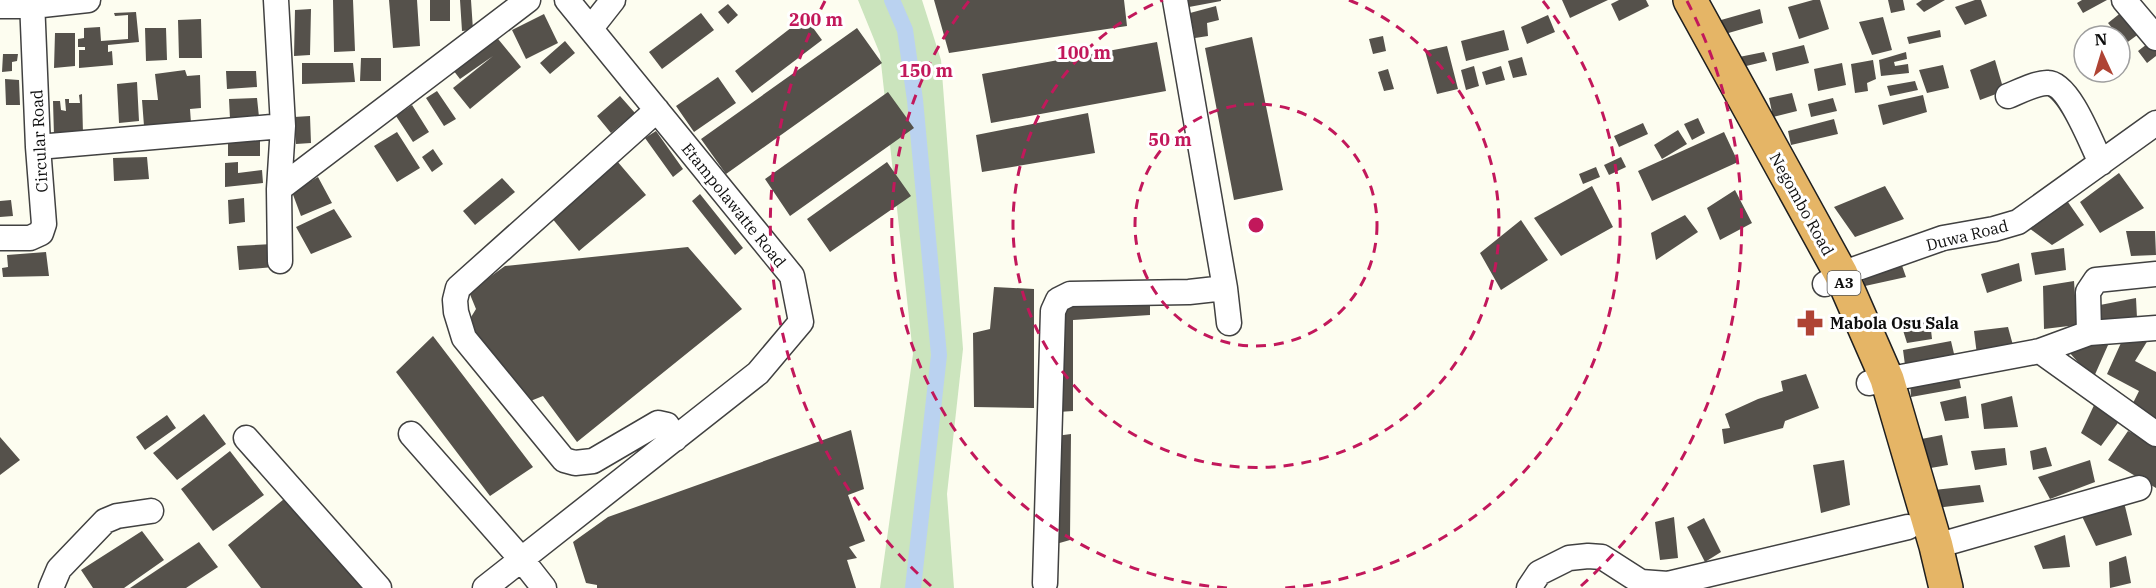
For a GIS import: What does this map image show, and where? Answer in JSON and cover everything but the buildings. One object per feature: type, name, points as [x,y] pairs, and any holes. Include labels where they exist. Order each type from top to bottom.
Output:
[{"type":"highway","name":"Negombo Road","points":[[1668,0],[1833,279]]},
{"type":"highway","name":"Negombo Road","points":[[1690,0],[1833,279],[1878,381],[1936,546],[1946,588]]},
{"type":"highway","name":"Negombo Road","points":[[1878,381],[1908,527],[1924,588]]},
{"type":"street","points":[[0,6],[88,0]]},
{"type":"street","points":[[276,0],[283,126],[279,189],[280,261]]},
{"type":"street","points":[[279,189],[528,0]]},
{"type":"street","name":"Etampolawatte Road","points":[[485,588],[758,374],[801,322],[792,276],[567,0]]},
{"type":"street","points":[[591,28],[613,0]]},
{"type":"street","points":[[1175,0],[1225,288],[1229,323]]},
{"type":"street","points":[[2124,0],[2156,38]]},
{"type":"street","name":"Circular Road","points":[[0,238],[30,238],[41,233],[44,224],[38,147],[32,3]]},
{"type":"street","points":[[2008,96],[2047,82],[2058,85],[2071,102],[2101,163]]},
{"type":"street","points":[[657,110],[458,288],[455,300],[464,338],[564,460],[575,463],[593,461],[658,423],[667,425],[675,439]]},
{"type":"street","name":"Duwa Road","points":[[1833,279],[1943,238],[1994,229],[2018,222],[2156,123]]},
{"type":"street","points":[[38,147],[283,126]]},
{"type":"street","points":[[2089,333],[2088,291],[2096,280],[2156,274]]},
{"type":"street","points":[[1045,583],[1053,311],[1058,300],[1070,294],[1188,292],[1225,288]]},
{"type":"street","points":[[1878,381],[2040,351],[2089,333],[2156,328]]},
{"type":"street","points":[[2040,351],[2156,434]]},
{"type":"street","points":[[411,434],[544,588]]},
{"type":"street","points":[[246,438],[379,588]]},
{"type":"street","points":[[1936,546],[2139,488]]},
{"type":"street","points":[[51,588],[59,569],[105,521],[117,516],[151,511]]},
{"type":"street","points":[[1529,588],[1539,573],[1569,558],[1602,557],[1641,582],[1668,584],[1908,527]]},
{"type":"green space","points":[[858,0],[922,0],[941,60],[963,349],[947,494],[954,588],[880,588],[913,354],[880,54]]},
{"type":"waterway","points":[[892,0],[905,30],[915,100],[939,355],[913,588]]},
{"type":"place","name":"Mabola Osu Sala","points":[[1810,323]]}]
